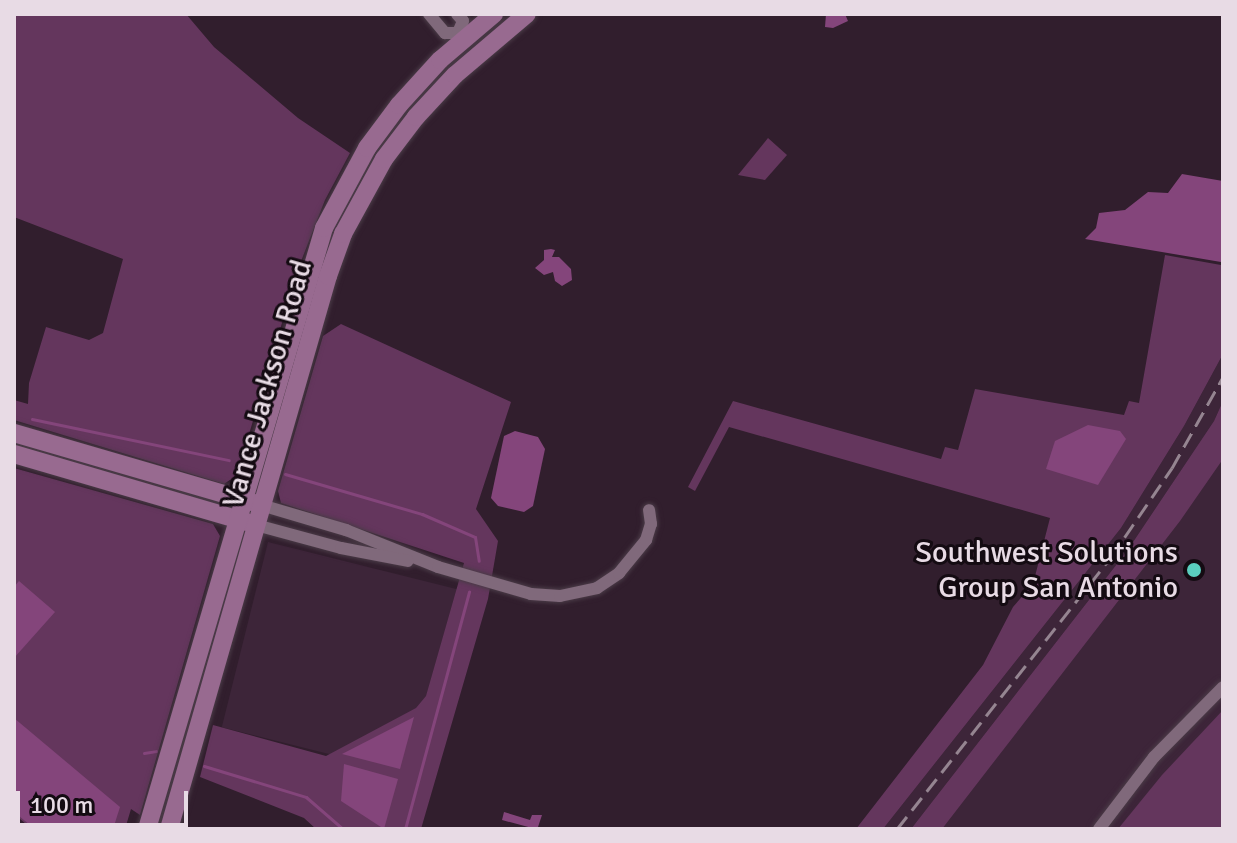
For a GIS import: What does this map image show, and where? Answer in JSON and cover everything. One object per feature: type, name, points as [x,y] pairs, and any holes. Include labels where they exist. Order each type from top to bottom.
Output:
[{"type":"main road","name":"Vance Jackson Road","points":[[147,829],[324,228],[367,148],[399,105],[461,36],[494,14]]},
{"type":"main road","name":"Vance Jackson Road","points":[[169,829],[261,505],[343,234],[384,159],[416,117],[455,75],[527,14]]},
{"type":"main road","points":[[14,433],[261,505]]},
{"type":"main road","points":[[14,454],[256,525]]},
{"type":"street","points":[[429,14],[445,33],[461,36],[463,21],[457,14]]},
{"type":"street","points":[[261,505],[346,530],[438,567]]},
{"type":"street","points":[[256,525],[341,548],[438,567],[531,594],[560,596],[597,588],[619,573],[646,540],[651,524],[649,510]]},
{"type":"street","points":[[1099,829],[1154,757],[1223,687]]},
{"type":"shaded area","points":[[14,14],[186,14],[214,47],[298,118],[350,153],[325,200],[298,269],[237,475],[224,484],[14,420],[14,400],[28,404],[29,383],[46,327],[89,340],[103,333],[123,259],[14,217]]},
{"type":"shaded area","points":[[826,14],[845,14],[848,21],[833,28],[825,27]]},
{"type":"shaded area","points":[[768,138],[787,155],[765,180],[738,175]]},
{"type":"shaded area","points":[[1182,174],[1223,181],[1221,262],[1085,239],[1096,228],[1099,213],[1125,210],[1148,192],[1168,193]]},
{"type":"shaded area","points":[[544,250],[555,250],[552,257],[559,257],[571,269],[572,280],[562,286],[555,281],[553,272],[544,275],[535,268],[544,260]]},
{"type":"shaded area","points":[[1165,255],[1221,265],[1223,261],[1223,354],[1184,426],[1121,528],[883,829],[856,829],[983,665],[1013,607],[1033,584],[1050,518],[729,427],[695,491],[688,487],[733,401],[941,459],[945,447],[958,450],[975,389],[1124,415],[1129,401],[1139,403]]},
{"type":"shaded area","points":[[341,324],[511,402],[476,509],[498,541],[488,599],[421,829],[316,829],[304,818],[200,777],[213,725],[326,756],[416,708],[426,696],[464,563],[281,503],[278,491],[323,336]]},
{"type":"shaded area","points":[[1223,354],[1223,401],[1214,421],[1127,551],[911,829],[883,829],[1121,528],[1184,426]]},
{"type":"shaded area","points":[[1223,401],[1223,459],[1180,521],[942,829],[911,829],[1127,551],[1214,421]]},
{"type":"shaded area","points":[[1088,425],[1120,431],[1126,439],[1098,485],[1046,469],[1055,441]]},
{"type":"shaded area","points":[[515,431],[538,437],[545,449],[533,506],[524,512],[498,506],[491,498],[504,436]]},
{"type":"shaded area","points":[[1223,443],[1223,829],[940,829]]},
{"type":"shaded area","points":[[14,468],[213,524],[220,536],[140,815],[131,809],[125,829],[32,829],[14,814]]},
{"type":"shaded area","points":[[268,542],[457,589],[411,775],[222,727]]},
{"type":"shaded area","points":[[19,581],[55,612],[14,658],[14,587]]},
{"type":"shaded area","points":[[1223,710],[1223,829],[1118,829],[1162,775]]},
{"type":"shaded area","points":[[414,717],[400,769],[342,754]]},
{"type":"shaded area","points":[[14,718],[120,807],[113,829],[35,829],[14,812]]},
{"type":"shaded area","points":[[344,764],[398,779],[384,829],[341,801]]},
{"type":"shaded area","points":[[504,812],[530,820],[532,815],[542,815],[538,827],[532,828],[502,820]]},
{"type":"waterway","points":[[32,419],[229,460]]},
{"type":"waterway","points":[[285,474],[422,514],[475,537],[479,561]]},
{"type":"waterway","points":[[405,829],[469,591]]},
{"type":"waterway","points":[[144,753],[156,751]]},
{"type":"waterway","points":[[204,766],[306,797],[343,829]]},
{"type":"railway","points":[[897,829],[1111,557],[1172,468],[1223,377]]},
{"type":"place","name":"Southwest Solutions Group San Antonio","points":[[1194,570]]}]
